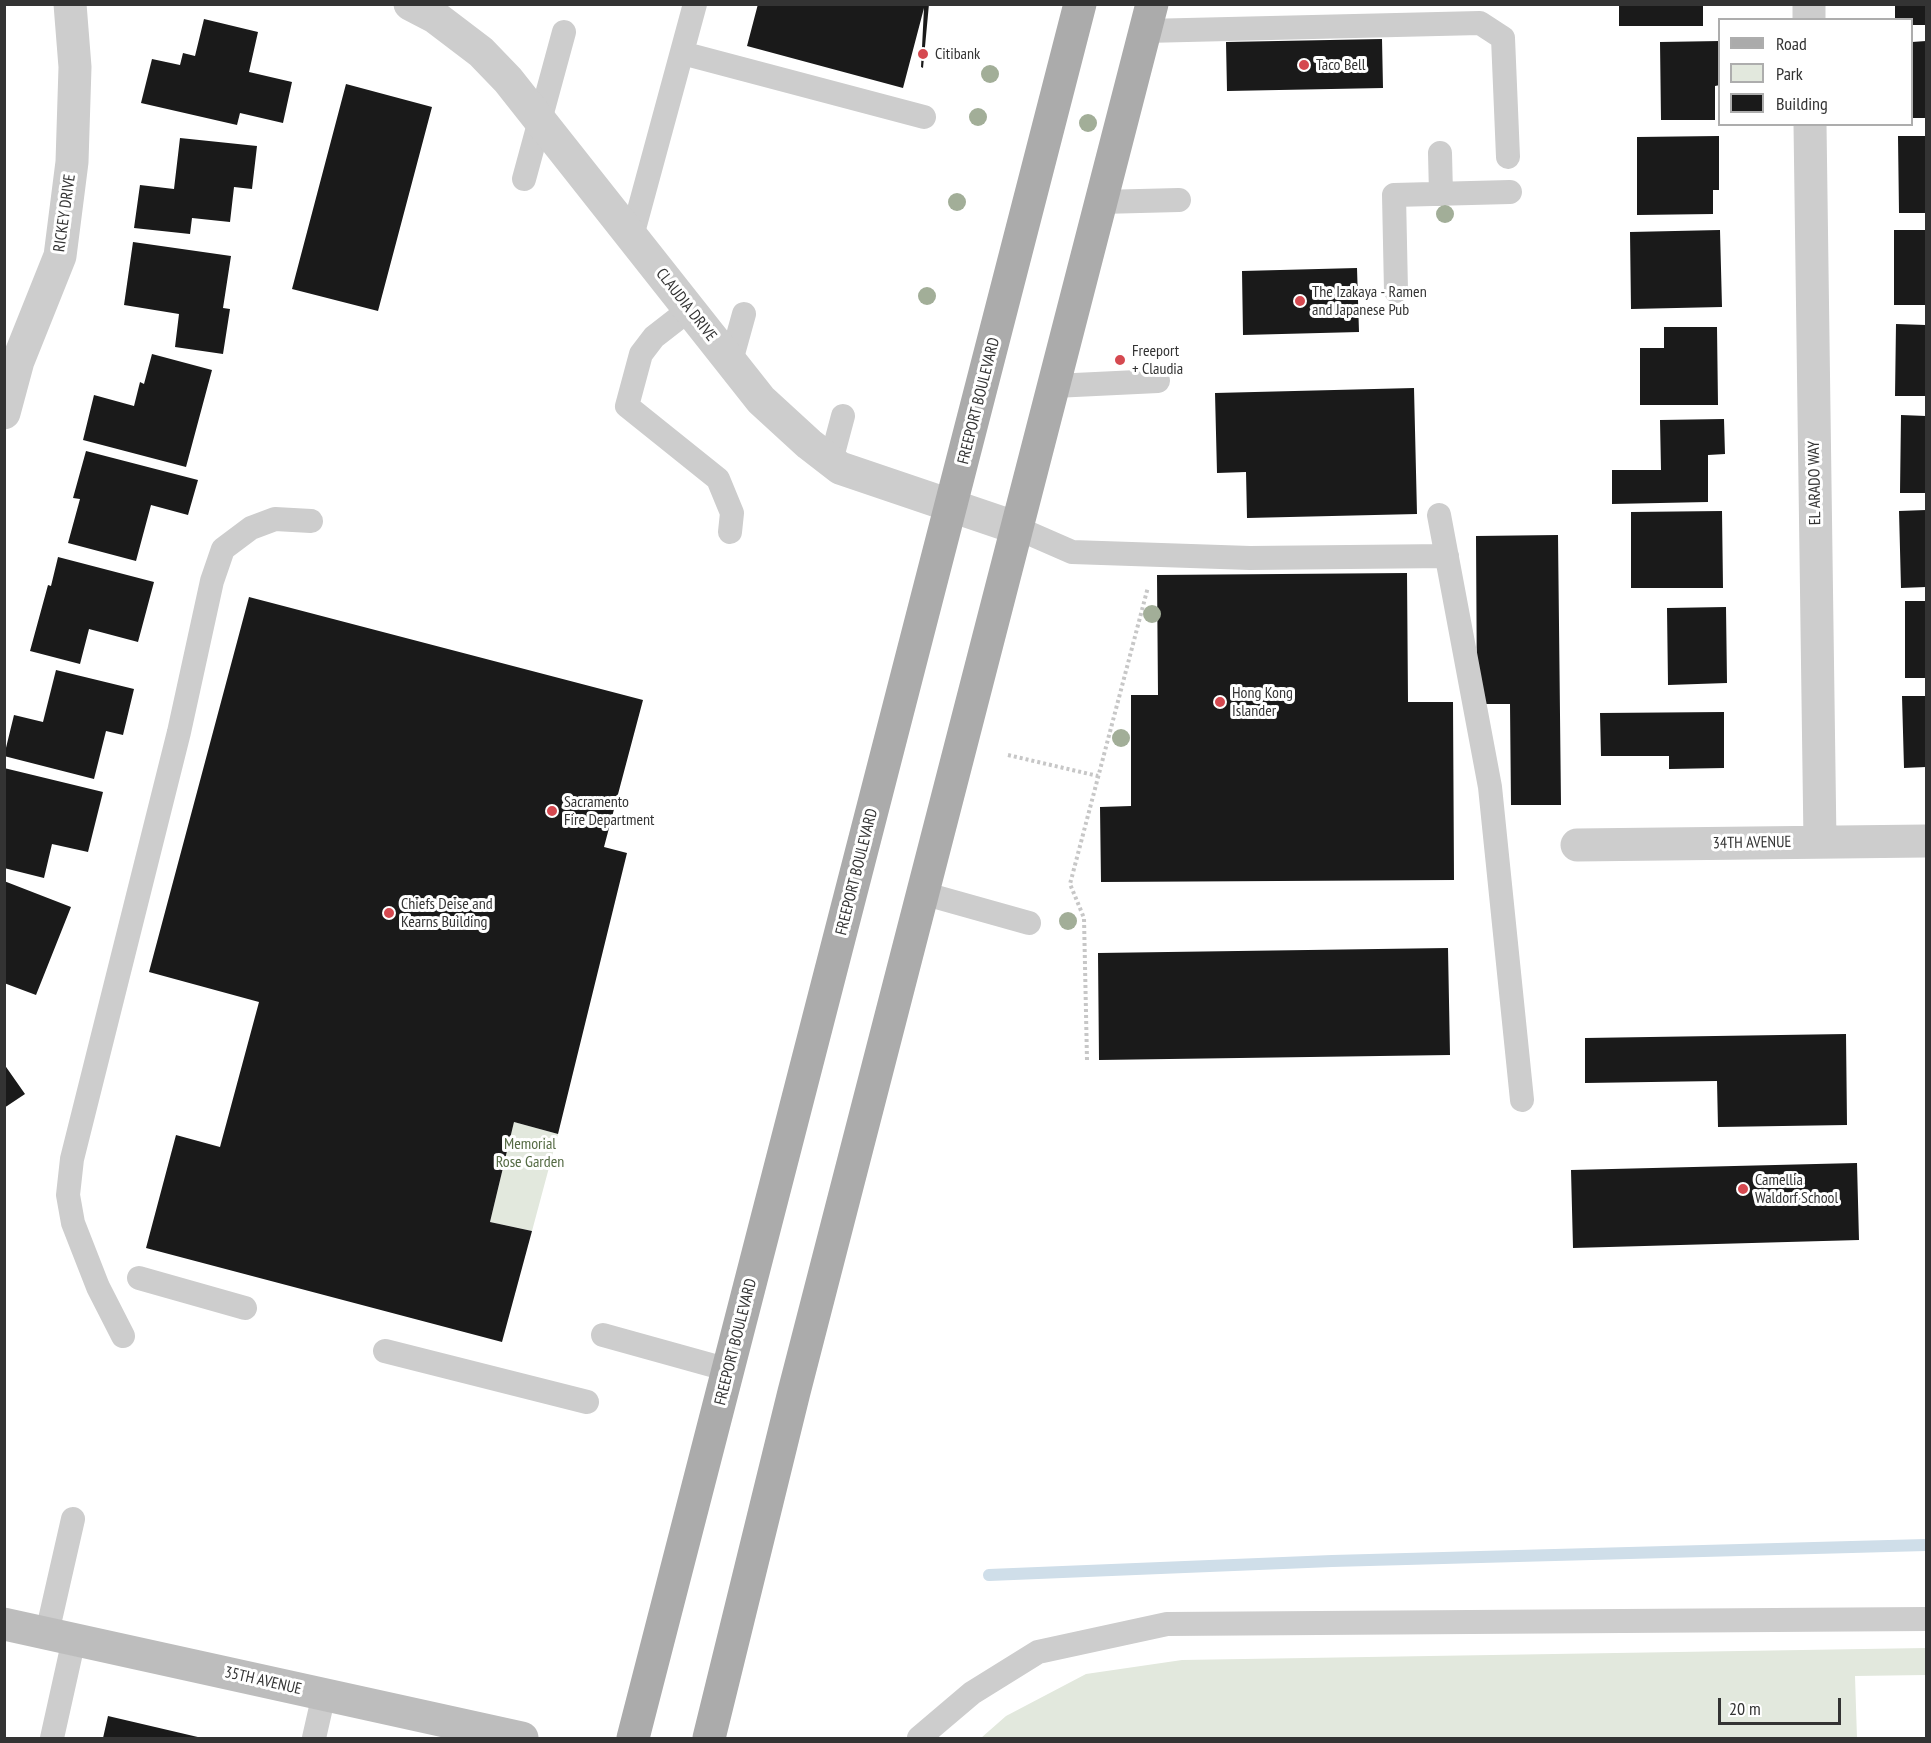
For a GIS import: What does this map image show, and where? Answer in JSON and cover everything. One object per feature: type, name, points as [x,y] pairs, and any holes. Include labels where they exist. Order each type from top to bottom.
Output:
[{"type":"main road","name":"FREEPORT BOULEVARD","points":[[633,1738],[1080,4]]},
{"type":"main road","points":[[709,1738],[797,1380],[1149,18]]},
{"type":"street","name":"RICKEY DRIVE","points":[[4,413],[11,361],[60,256],[72,162],[75,67],[70,4]]},
{"type":"street","name":"CLAUDIA DRIVE","points":[[428,9],[481,52],[508,80],[761,400],[809,444],[840,468],[1017,528]]},
{"type":"street","name":"EL ARADO WAY","points":[[1810,126],[1820,842]]},
{"type":"street","name":"34TH AVENUE","points":[[1577,845],[1926,841]]},
{"type":"street","name":"35TH AVENUE","points":[[4,1624],[522,1738]]},
{"type":"lane","points":[[632,236],[695,4]]},
{"type":"lane","points":[[1149,18],[1480,23],[1503,38],[1508,157]]},
{"type":"lane","points":[[524,178],[564,32]]},
{"type":"lane","points":[[680,60],[922,124]]},
{"type":"lane","points":[[1440,153],[1440,194]]},
{"type":"lane","points":[[1395,291],[1394,195],[1510,192]]},
{"type":"lane","points":[[1101,202],[1179,200]]},
{"type":"lane","points":[[690,309],[654,337],[641,354],[627,406],[718,479],[732,513],[730,532]]},
{"type":"lane","points":[[731,361],[744,314]]},
{"type":"lane","points":[[1054,386],[1158,381]]},
{"type":"lane","points":[[831,461],[843,416]]},
{"type":"lane","points":[[1439,515],[1490,788],[1522,1101]]},
{"type":"lane","points":[[123,1336],[98,1287],[73,1222],[69,1195],[72,1159],[176,744],[212,581],[223,549],[251,528],[275,519],[311,521]]},
{"type":"lane","points":[[1017,528],[1072,552],[1250,558],[1447,556]]},
{"type":"lane","points":[[922,892],[1029,923]]},
{"type":"lane","points":[[139,1278],[245,1308]]},
{"type":"lane","points":[[603,1335],[729,1370]]},
{"type":"lane","points":[[385,1351],[586,1402]]},
{"type":"lane","points":[[52,1738],[73,1519]]},
{"type":"lane","points":[[919,1738],[972,1693],[1038,1652],[1167,1624],[1926,1619]]},
{"type":"lane","points":[[314,1738],[324,1694]]},
{"type":"path","points":[[1088,1060],[1084,918],[1070,884],[1149,583]]},
{"type":"path","points":[[1008,755],[1098,776]]},
{"type":"green space","name":"Memorial Rose Garden","points":[[514,1122],[558,1134],[532,1231],[490,1222]]},
{"type":"green space","points":[[1926,1648],[1926,1675],[1855,1676],[1857,1738],[981,1738],[1006,1716],[1086,1674],[1182,1660]]},
{"type":"building","points":[[758,4],[929,4],[923,68],[921,67],[924,8],[903,88],[747,46]]},
{"type":"building","points":[[1619,4],[1703,4],[1703,26],[1619,26]]},
{"type":"building","points":[[1895,4],[1926,4],[1926,25],[1913,25],[1913,18],[1895,18]]},
{"type":"building","points":[[204,19],[258,32],[249,72],[292,82],[283,123],[240,113],[237,125],[141,103],[152,59],[180,65],[183,53],[195,56]]},
{"type":"building","name":"Taco Bell","points":[[1382,39],[1383,88],[1227,91],[1226,42]]},
{"type":"building","points":[[1718,41],[1715,120],[1661,120],[1660,42]]},
{"type":"building","points":[[1926,41],[1926,118],[1913,118],[1913,42]]},
{"type":"building","points":[[346,84],[432,107],[378,311],[292,289]]},
{"type":"building","points":[[1719,136],[1719,190],[1713,190],[1713,214],[1637,215],[1637,137]]},
{"type":"building","points":[[1898,136],[1926,136],[1926,213],[1899,213]]},
{"type":"building","points":[[180,138],[257,146],[252,189],[234,187],[230,222],[192,218],[190,234],[134,228],[140,185],[174,189]]},
{"type":"building","points":[[1720,230],[1722,307],[1631,309],[1630,232]]},
{"type":"building","points":[[1894,230],[1926,230],[1926,305],[1894,305]]},
{"type":"building","points":[[133,242],[231,256],[223,308],[230,309],[223,354],[175,347],[179,314],[124,305]]},
{"type":"building","name":"The Izakaya - Ramen and Japanese Pub","points":[[1357,268],[1359,332],[1243,335],[1242,271]]},
{"type":"building","points":[[1896,324],[1926,325],[1926,396],[1895,396]]},
{"type":"building","points":[[1664,327],[1717,327],[1718,405],[1640,405],[1640,348],[1664,348]]},
{"type":"building","points":[[152,354],[212,370],[186,467],[83,440],[94,395],[134,406],[140,382],[144,384]]},
{"type":"building","points":[[1414,388],[1417,514],[1247,518],[1246,472],[1217,473],[1215,393]]},
{"type":"building","points":[[1901,415],[1926,416],[1926,493],[1900,493]]},
{"type":"building","points":[[1724,419],[1725,454],[1708,455],[1708,502],[1612,504],[1612,470],[1661,470],[1660,420]]},
{"type":"building","points":[[86,451],[198,480],[188,515],[151,505],[136,561],[68,543],[80,499],[73,498]]},
{"type":"building","points":[[1926,510],[1926,587],[1901,588],[1899,511]]},
{"type":"building","points":[[1722,511],[1723,588],[1631,588],[1631,512]]},
{"type":"building","points":[[1558,535],[1561,805],[1511,805],[1510,704],[1477,704],[1476,536]]},
{"type":"building","points":[[58,557],[154,582],[138,642],[89,629],[80,664],[30,651]]},
{"type":"building","points":[[1407,573],[1408,702],[1453,702],[1454,880],[1101,882],[1100,807],[1131,806],[1131,695],[1158,695],[1157,575]]},
{"type":"building","name":"Chiefs Deise and Kearns Building","points":[[249,597],[643,700],[604,847],[627,853],[558,1134],[514,1122],[490,1222],[532,1231],[502,1342],[146,1248],[176,1135],[220,1147],[259,1002],[149,972]]},
{"type":"building","points":[[1905,601],[1926,601],[1926,678],[1905,678]]},
{"type":"building","points":[[1726,607],[1727,683],[1668,685],[1667,608]]},
{"type":"building","points":[[56,670],[134,689],[123,735],[106,731],[94,779],[4,756],[14,715],[43,722]]},
{"type":"building","points":[[1902,696],[1926,696],[1926,767],[1904,768]]},
{"type":"building","points":[[1724,712],[1724,768],[1669,769],[1669,756],[1601,756],[1600,713]]},
{"type":"building","points":[[4,768],[103,792],[88,852],[52,844],[44,878],[4,868]]},
{"type":"building","points":[[4,881],[71,907],[36,995],[4,983]]},
{"type":"building","points":[[1448,948],[1450,1055],[1099,1060],[1098,953]]},
{"type":"building","points":[[1846,1034],[1847,1125],[1718,1127],[1717,1081],[1585,1083],[1585,1038]]},
{"type":"building","points":[[4,1064],[25,1094],[4,1108]]},
{"type":"building","points":[[1857,1163],[1859,1240],[1573,1248],[1571,1170]]},
{"type":"building","points":[[108,1716],[202,1738],[103,1738]]},
{"type":"waterway","points":[[989,1575],[1332,1561],[1926,1545]]},
{"type":"place","name":"Citibank","points":[[923,54]]},
{"type":"place","name":"Taco Bell","points":[[1304,65]]},
{"type":"place","name":"The Izakaya - Ramen and Japanese Pub","points":[[1300,301]]},
{"type":"place","name":"Freeport + Claudia","points":[[1120,360]]},
{"type":"place","name":"Hong Kong Islander","points":[[1220,702]]},
{"type":"place","name":"Sacramento Fire Department","points":[[552,811]]},
{"type":"place","name":"Chiefs Deise and Kearns Building","points":[[389,913]]},
{"type":"place","name":"Camellia Waldorf School","points":[[1743,1189]]}]
